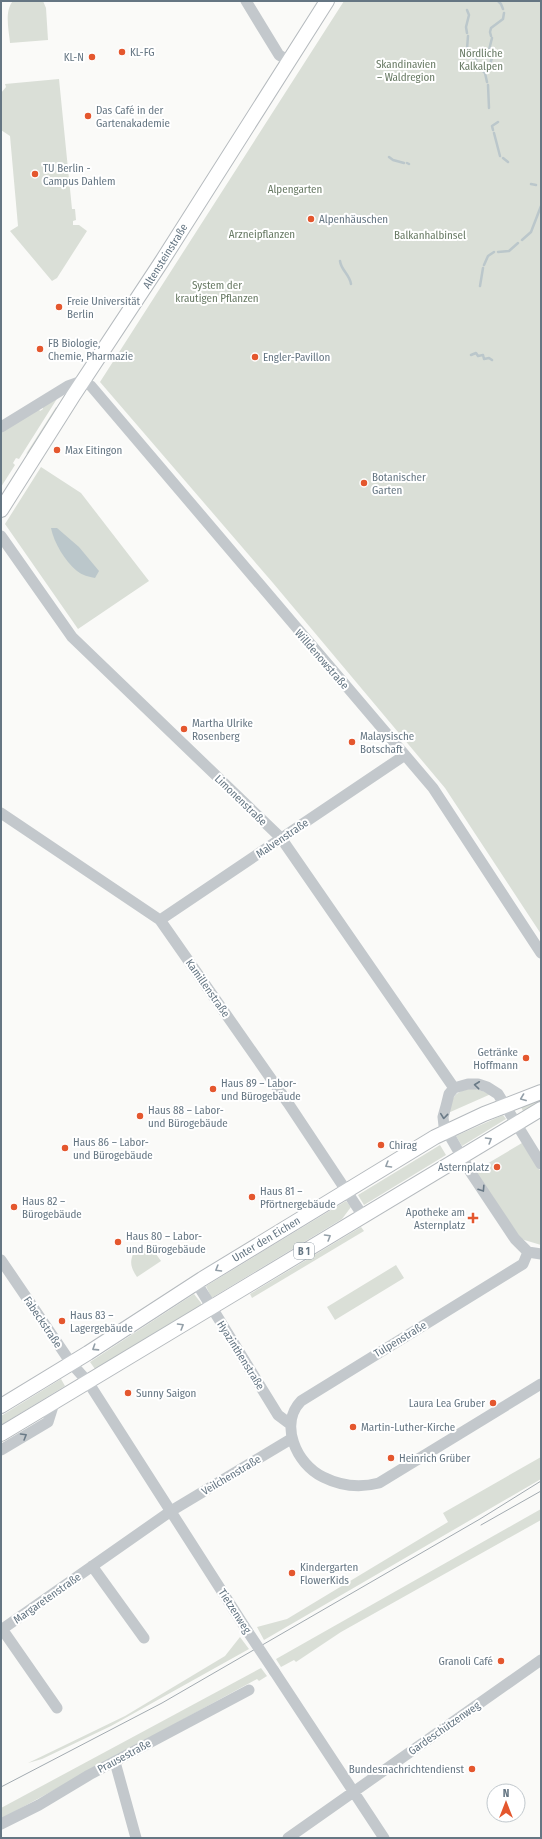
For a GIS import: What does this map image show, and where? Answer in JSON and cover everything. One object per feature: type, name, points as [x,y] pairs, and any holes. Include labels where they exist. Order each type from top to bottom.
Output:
[{"type":"main road","name":"Altensteinstraße","points":[[1,510],[82,381],[157,268],[327,1]]},
{"type":"main road","name":"Unter den Eichen","points":[[1,1406],[71,1363],[196,1282],[346,1190],[446,1132],[506,1105],[541,1092]]},
{"type":"main road","name":"B 1","points":[[1,1434],[541,1109]]},
{"type":"street","points":[[246,1],[280,56],[288,61]]},
{"type":"street","points":[[1,427],[68,386],[82,381]]},
{"type":"street","name":"Willdenowstraße","points":[[82,381],[91,386],[433,788],[541,953]]},
{"type":"street","name":"Limonenstraße","points":[[1,536],[72,636],[281,838],[454,1088]]},
{"type":"street","name":"Malvenstraße","points":[[160,920],[405,755]]},
{"type":"street","name":"Kamillenstraße","points":[[1,813],[160,920],[230,1019],[363,1216]]},
{"type":"street","points":[[541,1164],[506,1105],[496,1092],[483,1085],[468,1084],[454,1088],[449,1094],[443,1118],[446,1132],[515,1239],[528,1252],[541,1254]]},
{"type":"street","name":"Tulpenstraße","points":[[291,1439],[290,1424],[292,1414],[301,1400],[523,1264],[528,1252]]},
{"type":"street","name":"Fabeckstraße","points":[[1,1260],[71,1363],[88,1382]]},
{"type":"street","name":"Hyazinthenstraße","points":[[196,1282],[278,1415],[290,1424]]},
{"type":"street","name":"Tietzenweg","points":[[88,1382],[248,1632],[384,1838]]},
{"type":"street","points":[[291,1439],[306,1464],[322,1477],[345,1485],[360,1487],[370,1486],[379,1483],[541,1384]]},
{"type":"street","points":[[1,1450],[48,1422],[54,1403]]},
{"type":"street","name":"Veilchenstraße","points":[[171,1511],[291,1439]]},
{"type":"street","name":"Margaretenstraße","points":[[58,1708],[1,1630],[171,1511]]},
{"type":"street","name":"Margaretenstraße","points":[[92,1566],[144,1638]]},
{"type":"street","name":"Gardeschützenweg","points":[[288,1838],[541,1660]]},
{"type":"street","name":"Prausestraße","points":[[1,1824],[39,1805],[89,1775],[249,1690]]},
{"type":"street","points":[[115,1762],[136,1838]]},
{"type":"green space","points":[[13,1],[43,1],[46,8],[48,40],[10,43],[8,16],[10,5]]},
{"type":"green space","name":"Botanischer Garten","points":[[344,1],[541,1],[541,934],[445,788],[273,583],[100,382]]},
{"type":"green space","points":[[59,79],[72,209],[75,209],[76,220],[73,221],[73,225],[79,225],[87,231],[57,278],[52,281],[10,231],[18,226],[10,136],[1,130],[1,93],[6,87],[5,84]]},
{"type":"green space","points":[[60,394],[19,459],[16,458],[13,463],[15,465],[1,487],[1,432],[38,408],[40,411],[43,409],[42,406]]},
{"type":"green space","points":[[56,407],[57,408],[29,452],[26,454]]},
{"type":"green space","points":[[41,467],[81,493],[149,581],[78,629],[5,524]]},
{"type":"green space","points":[[473,1088],[491,1094],[448,1113],[455,1095]]},
{"type":"green space","points":[[541,1098],[541,1103],[524,1113],[521,1107]]},
{"type":"green space","points":[[503,1115],[506,1119],[462,1146],[456,1136]]},
{"type":"green space","points":[[522,1143],[541,1172],[541,1245],[521,1239],[475,1171]]},
{"type":"green space","points":[[440,1145],[446,1155],[364,1205],[358,1195]]},
{"type":"green space","points":[[346,1201],[351,1207],[342,1219],[211,1297],[206,1286]]},
{"type":"green space","points":[[361,1227],[364,1231],[252,1298],[250,1294]]},
{"type":"green space","points":[[146,1248],[156,1254],[161,1261],[137,1277],[131,1265],[132,1256],[134,1252],[136,1255],[142,1251],[140,1249]]},
{"type":"green space","points":[[396,1265],[404,1278],[335,1320],[327,1307]]},
{"type":"green space","points":[[194,1294],[201,1305],[95,1369],[90,1362]]},
{"type":"green space","points":[[61,1379],[65,1386],[1,1425],[1,1416]]},
{"type":"green space","points":[[541,1457],[541,1479],[264,1640],[257,1627],[287,1619],[448,1522],[443,1513]]},
{"type":"green space","points":[[541,1509],[541,1520],[341,1632],[296,1662],[294,1660],[281,1667],[276,1659]]},
{"type":"green space","points":[[240,1637],[249,1649],[111,1726],[42,1759],[28,1763],[125,1716],[225,1656]]},
{"type":"green space","points":[[261,1668],[267,1676],[259,1681],[257,1679],[1,1819],[1,1808]]},
{"type":"shaded area","points":[[51,528],[57,528],[79,547],[99,571],[95,578],[86,576],[79,572],[68,562],[57,546]]},
{"type":"waterway","points":[[498,1],[503,9]]},
{"type":"waterway","points":[[467,10],[469,15],[466,27],[467,33]]},
{"type":"waterway","points":[[491,36],[491,28],[503,19],[504,13]]},
{"type":"waterway","points":[[468,36],[467,49],[469,54]]},
{"type":"waterway","points":[[485,73],[488,70],[492,58],[488,54],[492,38]]},
{"type":"waterway","points":[[476,60],[478,54],[488,54]]},
{"type":"waterway","points":[[471,56],[485,73],[487,82]]},
{"type":"waterway","points":[[488,85],[489,108]]},
{"type":"waterway","points":[[493,130],[492,126],[498,122]]},
{"type":"waterway","points":[[494,133],[500,156]]},
{"type":"waterway","points":[[389,157],[393,160],[404,163]]},
{"type":"waterway","points":[[503,158],[508,162]]},
{"type":"waterway","points":[[531,184],[536,185]]},
{"type":"waterway","points":[[522,240],[531,232],[541,206]]},
{"type":"waterway","points":[[498,252],[509,251],[518,243]]},
{"type":"waterway","points":[[484,265],[488,256],[494,252]]},
{"type":"waterway","points":[[340,261],[351,284]]},
{"type":"waterway","points":[[480,286],[483,268]]},
{"type":"waterway","points":[[471,355],[476,353],[478,356],[483,355],[484,359],[489,358],[492,360]]},
{"type":"tram line","points":[[1,1787],[162,1703],[480,1519],[541,1481]]},
{"type":"tram line","points":[[481,1525],[541,1491]]},
{"type":"place","name":"KL-FG","points":[[122,52]]},
{"type":"place","name":"KL-N","points":[[92,57]]},
{"type":"place","name":"Das Café in der Gartenakademie","points":[[88,116]]},
{"type":"place","name":"TU Berlin - Campus Dahlem","points":[[35,174]]},
{"type":"place","name":"Alpenhäuschen","points":[[311,219]]},
{"type":"place","name":"Freie Universität Berlin","points":[[59,307]]},
{"type":"place","name":"FB Biologie, Chemie, Pharmazie","points":[[40,349]]},
{"type":"place","name":"Engler-Pavillon","points":[[255,357]]},
{"type":"place","name":"Max Eitingon","points":[[57,450]]},
{"type":"place","name":"Botanischer Garten","points":[[364,483]]},
{"type":"place","name":"Martha Ulrike Rosenberg","points":[[184,729]]},
{"type":"place","name":"Malaysische Botschaft","points":[[352,742]]},
{"type":"place","name":"Getränke Hoffmann","points":[[526,1058]]},
{"type":"place","name":"Haus 89 – Labor- und Bürogebäude","points":[[213,1089]]},
{"type":"place","name":"Haus 88 – Labor- und Bürogebäude","points":[[140,1116]]},
{"type":"place","name":"Chirag","points":[[381,1145]]},
{"type":"place","name":"Haus 86 – Labor- und Bürogebäude","points":[[65,1148]]},
{"type":"place","name":"Asternplatz","points":[[497,1167]]},
{"type":"place","name":"Haus 81 – Pförtnergebäude","points":[[252,1197]]},
{"type":"place","name":"Haus 82 – Bürogebäude","points":[[14,1207]]},
{"type":"place","name":"Apotheke am Asternplatz","points":[[473,1218]]},
{"type":"place","name":"Haus 80 – Labor- und Bürogebäude","points":[[118,1242]]},
{"type":"place","name":"Haus 83 – Lagergebäude","points":[[62,1321]]},
{"type":"place","name":"Sunny Saigon","points":[[128,1393]]},
{"type":"place","name":"Laura Lea Gruber","points":[[493,1403]]},
{"type":"place","name":"Martin-Luther-Kirche","points":[[353,1427]]},
{"type":"place","name":"Heinrich Grüber","points":[[391,1458]]},
{"type":"place","name":"Kindergarten FlowerKids","points":[[292,1573]]},
{"type":"place","name":"Granoli Café","points":[[501,1661]]},
{"type":"place","name":"Bundesnachrichtendienst","points":[[472,1769]]},
{"type":"park label","name":"Nördliche Kalkalpen","points":[[481,59]]},
{"type":"park label","name":"Skandinavien – Waldregion","points":[[406,70]]},
{"type":"park label","name":"Alpengarten","points":[[295,189]]},
{"type":"park label","name":"Arzneipflanzen","points":[[262,234]]},
{"type":"park label","name":"Balkanhalbinsel","points":[[430,235]]},
{"type":"park label","name":"System der krautigen Pflanzen","points":[[217,291]]}]
